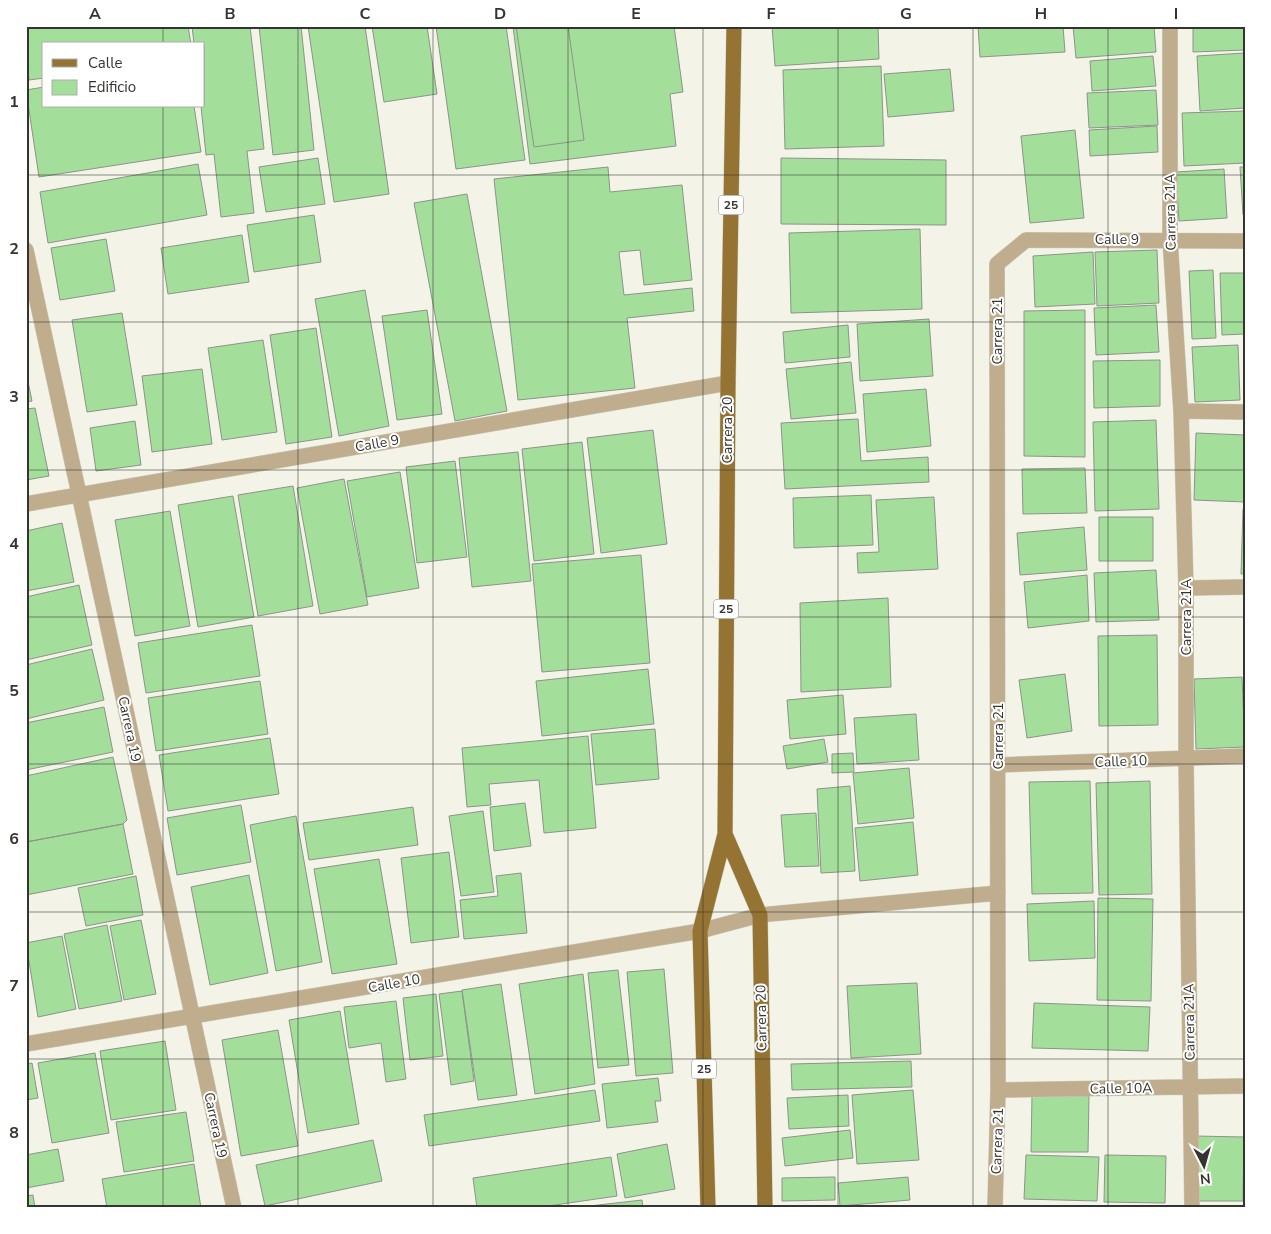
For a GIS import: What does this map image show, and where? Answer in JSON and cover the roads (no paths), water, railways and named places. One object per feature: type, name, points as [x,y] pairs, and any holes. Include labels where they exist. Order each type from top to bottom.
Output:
[{"type":"main road","name":"Carrera 20","points":[[708,1208],[700,931],[725,834],[728,383],[734,26]]},
{"type":"main road","name":"Carrera 20","points":[[725,834],[760,915],[765,1208]]},
{"type":"street","name":"Carrera 21A","points":[[1170,26],[1170,239],[1181,411],[1186,588],[1186,758],[1192,1208]]},
{"type":"street","name":"Calle 9","points":[[997,264],[1026,240],[1170,239],[1245,241]]},
{"type":"street","name":"Carrera 19","points":[[26,250],[234,1208]]},
{"type":"street","name":"Carrera 21","points":[[995,1208],[998,1090],[997,264]]},
{"type":"street","name":"Calle 9","points":[[26,504],[728,383]]},
{"type":"street","points":[[1181,411],[1245,412]]},
{"type":"street","points":[[1186,588],[1245,587]]},
{"type":"street","name":"Calle 10","points":[[998,765],[1245,756]]},
{"type":"street","name":"Calle 10","points":[[26,1044],[700,931],[760,915],[998,894]]},
{"type":"street","name":"Calle 10A","points":[[998,1090],[1245,1086]]}]
